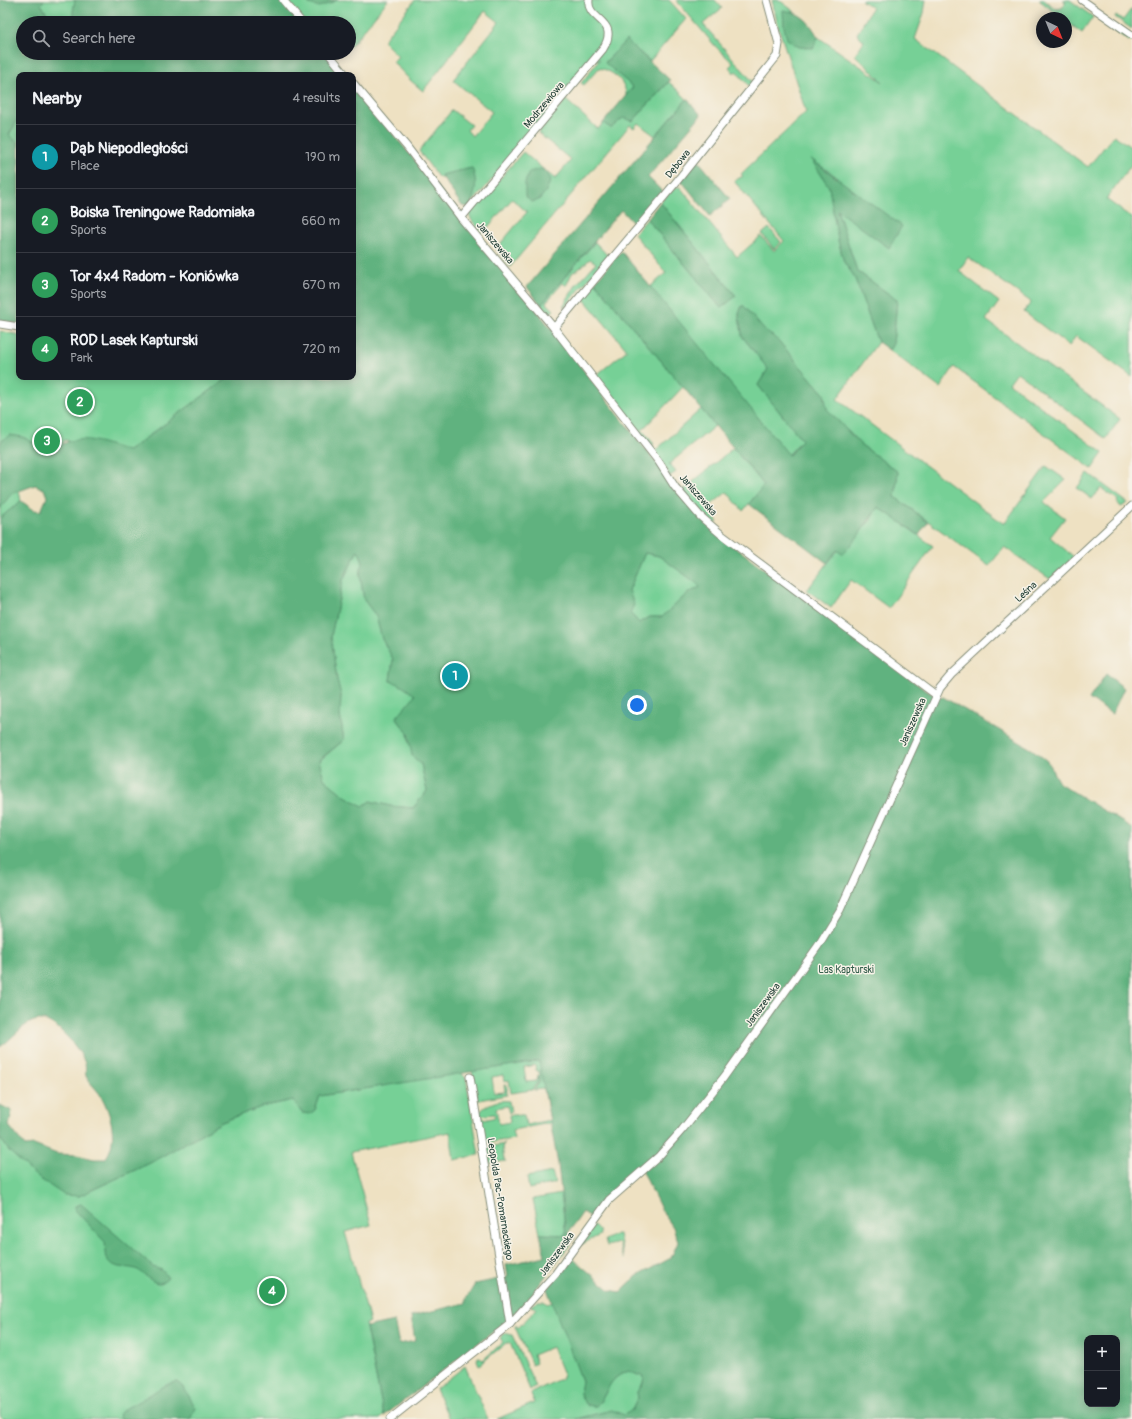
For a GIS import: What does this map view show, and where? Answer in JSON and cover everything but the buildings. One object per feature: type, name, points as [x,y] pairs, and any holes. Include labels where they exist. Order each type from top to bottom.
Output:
[{"type":"street","points":[[283,0],[296,16]]},
{"type":"street","name":"Modrzewiowa","points":[[461,218],[603,50],[608,42],[608,28],[590,8],[589,0]]},
{"type":"street","name":"Dębowa","points":[[554,328],[677,181],[778,56],[779,44],[767,0]]},
{"type":"street","points":[[1082,0],[1132,35]]},
{"type":"street","points":[[334,60],[344,72]]},
{"type":"street","name":"Janiszewska","points":[[356,87],[407,147],[461,218],[554,328],[655,457],[675,487],[705,520],[722,535],[936,695],[840,910],[818,946],[724,1077],[682,1130],[658,1157],[609,1200],[549,1282],[510,1324],[390,1419]]},
{"type":"street","points":[[0,324],[16,327]]},
{"type":"street","name":"Leśna","points":[[936,695],[951,675],[1132,506]]},
{"type":"street","name":"Leopolda Pac-Pomarnackiego","points":[[470,1078],[510,1324]]},
{"type":"green space","points":[[0,0],[44,0],[41,4],[49,16],[16,16],[16,60],[331,60],[341,72],[16,72],[16,122],[9,135],[16,141],[16,323],[0,320]]},
{"type":"green space","points":[[44,0],[75,0],[73,12],[74,16],[49,16],[41,4]]},
{"type":"green space","points":[[75,0],[281,0],[294,16],[74,16],[73,13]]},
{"type":"green space","points":[[288,0],[388,0],[356,39],[356,16],[301,16]]},
{"type":"green space","points":[[309,0],[338,0],[320,7],[309,4]]},
{"type":"green space","points":[[415,0],[586,0],[585,4],[590,0],[669,0],[686,19],[650,61],[626,41],[605,62],[634,87],[626,96],[624,86],[621,81],[614,74],[604,69],[599,68],[584,85],[581,83],[600,59],[592,60],[469,207],[472,168],[441,175],[442,179],[438,177],[419,151],[452,110],[471,125],[467,130],[472,136],[492,112],[453,80],[499,22],[485,11],[423,91],[393,62],[398,56],[383,41]]},
{"type":"green space","points":[[676,0],[715,0],[722,8],[703,24],[753,82],[749,86],[736,71],[734,73],[729,67],[733,63],[716,47]]},
{"type":"green space","points":[[772,0],[779,0],[795,12],[783,11],[813,48],[818,37],[883,82],[855,55],[864,41],[857,34],[872,8],[861,0],[926,0],[924,13],[915,39],[1088,167],[1114,135],[1132,148],[1132,164],[1106,199],[1132,218],[1132,377],[1076,336],[1069,346],[1024,312],[1031,302],[968,257],[959,271],[999,302],[986,320],[1120,419],[1106,439],[1017,372],[1009,383],[1103,453],[1092,469],[954,367],[940,388],[889,350],[893,344],[897,300],[857,271],[837,209],[837,177],[812,160],[829,186],[838,240],[844,262],[854,276],[878,342],[837,399],[1004,524],[1046,466],[1066,480],[1044,502],[1065,518],[1050,537],[1074,557],[1050,579],[1004,547],[989,566],[895,497],[898,472],[860,444],[827,409],[824,394],[776,338],[766,333],[742,306],[739,317],[742,336],[768,369],[758,385],[802,440],[788,455],[650,287],[666,273],[634,234],[647,219],[721,308],[736,296],[660,202],[675,188],[680,187],[737,257],[761,236],[774,251],[784,241],[734,181],[743,176],[741,174],[806,112],[778,26]]},
{"type":"green space","points":[[1039,0],[1044,0],[1056,9],[1062,8],[1066,2],[1063,0],[1070,0],[1093,17],[1082,33],[1072,26],[1072,12],[1054,12]]},
{"type":"green space","points":[[1132,8],[1132,29],[1115,17],[1116,15],[1123,20]]},
{"type":"green space","points":[[783,10],[795,13],[808,22],[818,37],[813,48],[799,47],[787,39],[784,27]]},
{"type":"green space","points":[[1101,18],[1131,39],[1129,41],[1099,20]]},
{"type":"green space","points":[[626,40],[670,80],[633,121],[623,118],[611,128],[603,123],[633,87],[605,63]]},
{"type":"green space","points":[[669,82],[687,99],[655,136],[638,123],[634,128],[630,125],[510,267],[496,249],[527,212],[512,199],[483,233],[472,221],[469,214],[523,152],[555,179],[571,160],[538,133],[566,100],[598,129],[603,123],[611,128],[623,117],[633,121]]},
{"type":"green space","name":"Las Kapturski","points":[[356,90],[488,248],[649,454],[719,535],[925,690],[940,698],[943,697],[1033,750],[1047,761],[1059,783],[1132,828],[1132,1419],[576,1419],[612,1410],[624,1415],[632,1410],[638,1398],[637,1392],[643,1383],[644,1376],[629,1371],[622,1374],[612,1382],[600,1402],[595,1407],[585,1404],[580,1394],[582,1381],[547,1289],[571,1257],[610,1290],[620,1292],[637,1276],[671,1258],[678,1242],[673,1227],[662,1211],[641,1168],[602,1204],[591,1217],[583,1212],[568,1233],[575,1238],[526,1302],[498,1328],[384,1416],[366,1327],[394,1321],[399,1344],[415,1341],[411,1316],[466,1303],[466,1299],[475,1284],[508,1277],[506,1265],[545,1256],[540,1234],[566,1235],[558,1164],[539,1061],[320,1096],[315,1110],[310,1114],[302,1113],[293,1100],[261,1107],[222,1122],[150,1163],[79,1196],[64,1195],[37,1177],[10,1152],[0,1138],[0,1105],[12,1111],[9,1126],[25,1146],[34,1145],[57,1154],[105,1159],[112,1144],[113,1136],[105,1103],[86,1076],[83,1058],[62,1031],[49,1022],[37,1020],[25,1026],[0,1047],[0,518],[21,501],[34,510],[41,511],[47,497],[44,489],[35,485],[11,494],[0,509],[0,446],[2,440],[10,435],[23,437],[51,453],[63,444],[75,440],[90,440],[128,451],[225,380],[356,380]],"holes":[[[358,550],[363,561],[360,575],[364,600],[376,616],[382,639],[393,659],[390,681],[399,684],[415,695],[396,718],[408,733],[412,756],[421,764],[427,791],[413,808],[390,806],[370,801],[363,806],[345,796],[324,779],[319,760],[344,740],[340,715],[341,695],[337,680],[331,636],[343,580]],[[645,553],[659,556],[700,587],[687,594],[662,617],[650,617],[639,623],[630,613],[634,605],[629,590]]]},
{"type":"green space","points":[[687,99],[701,115],[648,177],[663,192],[636,226],[621,210],[541,305],[527,287]]},
{"type":"green space","points":[[16,122],[16,141],[9,135]]},
{"type":"green space","points":[[697,159],[730,199],[710,216],[680,179]]},
{"type":"green space","points":[[811,159],[902,226],[889,248],[837,210],[857,271],[897,300],[893,344],[889,350],[878,342],[854,276],[844,262],[838,240],[829,187]]},
{"type":"green space","points":[[472,168],[476,183],[475,193],[469,207],[462,206],[441,175]]},
{"type":"green space","points":[[541,169],[546,172],[551,180],[546,191],[539,200],[531,202],[525,196],[525,183],[529,172]]},
{"type":"green space","points":[[660,202],[736,296],[721,308],[647,219]]},
{"type":"green space","points":[[769,228],[781,242],[774,249],[762,234]]},
{"type":"green space","points":[[595,242],[608,256],[565,307],[563,306],[576,285],[596,263],[590,259],[572,273],[566,286],[563,283],[546,302],[554,310],[549,314],[541,305]]},
{"type":"green space","points":[[621,251],[789,455],[802,440],[758,385],[768,369],[742,336],[739,313],[743,305],[766,332],[776,338],[824,394],[827,409],[860,444],[898,472],[895,497],[928,522],[919,535],[878,507],[856,539],[843,554],[837,550],[827,563],[749,504],[764,485],[595,282]]},
{"type":"green space","points":[[595,282],[683,387],[642,430],[654,444],[651,446],[594,377],[627,350],[583,298]]},
{"type":"green space","points":[[0,331],[16,334],[16,380],[225,380],[128,451],[65,440],[56,451],[51,453],[23,437],[2,443],[0,446]]},
{"type":"green space","points":[[701,409],[715,426],[669,464],[676,472],[670,476],[655,451]]},
{"type":"green space","points":[[733,448],[764,485],[743,511],[727,492],[706,509],[718,522],[713,524],[682,491]]},
{"type":"green space","points":[[1088,473],[1128,503],[1121,507],[1117,502],[1118,500],[1101,488],[1092,499],[1077,488]]},
{"type":"green space","points":[[0,476],[19,491],[21,501],[0,518]]},
{"type":"green space","points":[[878,506],[933,546],[889,608],[851,580],[831,608],[807,590],[838,550],[870,521]]},
{"type":"green space","points":[[358,550],[363,561],[360,575],[364,600],[376,616],[382,639],[393,659],[390,681],[399,684],[416,695],[396,718],[408,733],[409,743],[421,764],[427,791],[413,808],[390,806],[370,801],[363,807],[345,796],[324,779],[319,761],[344,740],[340,715],[341,695],[337,680],[331,636],[343,580]]},
{"type":"green space","points":[[645,553],[659,556],[696,582],[700,587],[687,594],[662,617],[650,617],[639,623],[630,613],[629,590]]},
{"type":"green space","points":[[1106,674],[1124,688],[1112,714],[1089,699]]},
{"type":"green space","points":[[540,1060],[551,1123],[512,1130],[514,1139],[485,1143],[481,1118],[484,1120],[495,1117],[494,1114],[480,1116],[480,1112],[493,1103],[509,1101],[511,1112],[509,1113],[507,1106],[496,1108],[499,1124],[510,1122],[509,1115],[524,1115],[526,1125],[550,1120],[544,1089],[534,1090],[540,1081],[539,1071],[536,1071],[535,1065],[524,1067],[526,1082],[537,1081],[538,1075],[539,1081],[532,1090],[511,1093],[509,1080],[504,1082],[503,1075],[492,1077],[494,1093],[505,1092],[504,1085],[507,1085],[507,1095],[478,1100],[472,1071]]},
{"type":"green space","points":[[461,1073],[466,1078],[479,1155],[454,1160],[450,1132],[351,1152],[371,1225],[345,1232],[370,1322],[365,1324],[384,1416],[380,1419],[2,1419],[0,1415],[0,1138],[10,1152],[79,1196],[150,1163],[222,1122],[261,1107],[293,1100],[302,1113],[315,1110],[320,1096]]},
{"type":"green space","points":[[505,1144],[502,1146],[504,1160],[506,1161],[490,1163],[487,1147]]},
{"type":"green space","points":[[552,1172],[555,1183],[529,1189],[527,1177]]},
{"type":"green space","points":[[561,1194],[566,1235],[540,1234],[533,1199]]},
{"type":"green space","points":[[81,1204],[153,1267],[162,1270],[168,1278],[164,1282],[160,1283],[152,1281],[138,1270],[116,1266],[107,1261],[105,1242],[75,1210],[75,1206]]},
{"type":"green space","points":[[594,1225],[599,1230],[600,1235],[580,1245]]},
{"type":"green space","points":[[619,1234],[624,1259],[619,1243],[607,1246],[605,1240]]},
{"type":"green space","points":[[538,1301],[544,1301],[547,1304],[553,1302],[582,1381],[580,1394],[595,1407],[604,1397],[611,1382],[621,1374],[629,1371],[644,1376],[643,1383],[637,1392],[638,1398],[632,1410],[624,1415],[604,1412],[576,1419],[497,1419],[534,1403],[531,1393],[564,1377],[552,1347],[533,1355],[536,1363],[532,1365],[515,1327],[516,1325],[518,1328],[532,1313],[536,1308],[530,1306]]},
{"type":"green space","points":[[505,1333],[512,1335],[536,1387],[530,1390],[510,1343],[506,1343],[479,1365],[477,1360],[478,1357],[483,1360],[503,1342],[500,1338]]},
{"type":"green space","points":[[465,1366],[488,1419],[449,1419],[436,1389]]},
{"type":"green space","points":[[177,1382],[184,1388],[196,1408],[190,1419],[120,1419],[119,1413],[125,1408],[164,1386]]},
{"type":"place","name":"Boiska Treningowe Radomiaka","points":[[80,402]]},
{"type":"place","name":"Tor 4x4 Radom - Koniówka","points":[[47,441]]},
{"type":"place","name":"Dąb Niepodległości","points":[[455,676]]},
{"type":"place","name":"ROD Lasek Kapturski","points":[[272,1291]]}]
